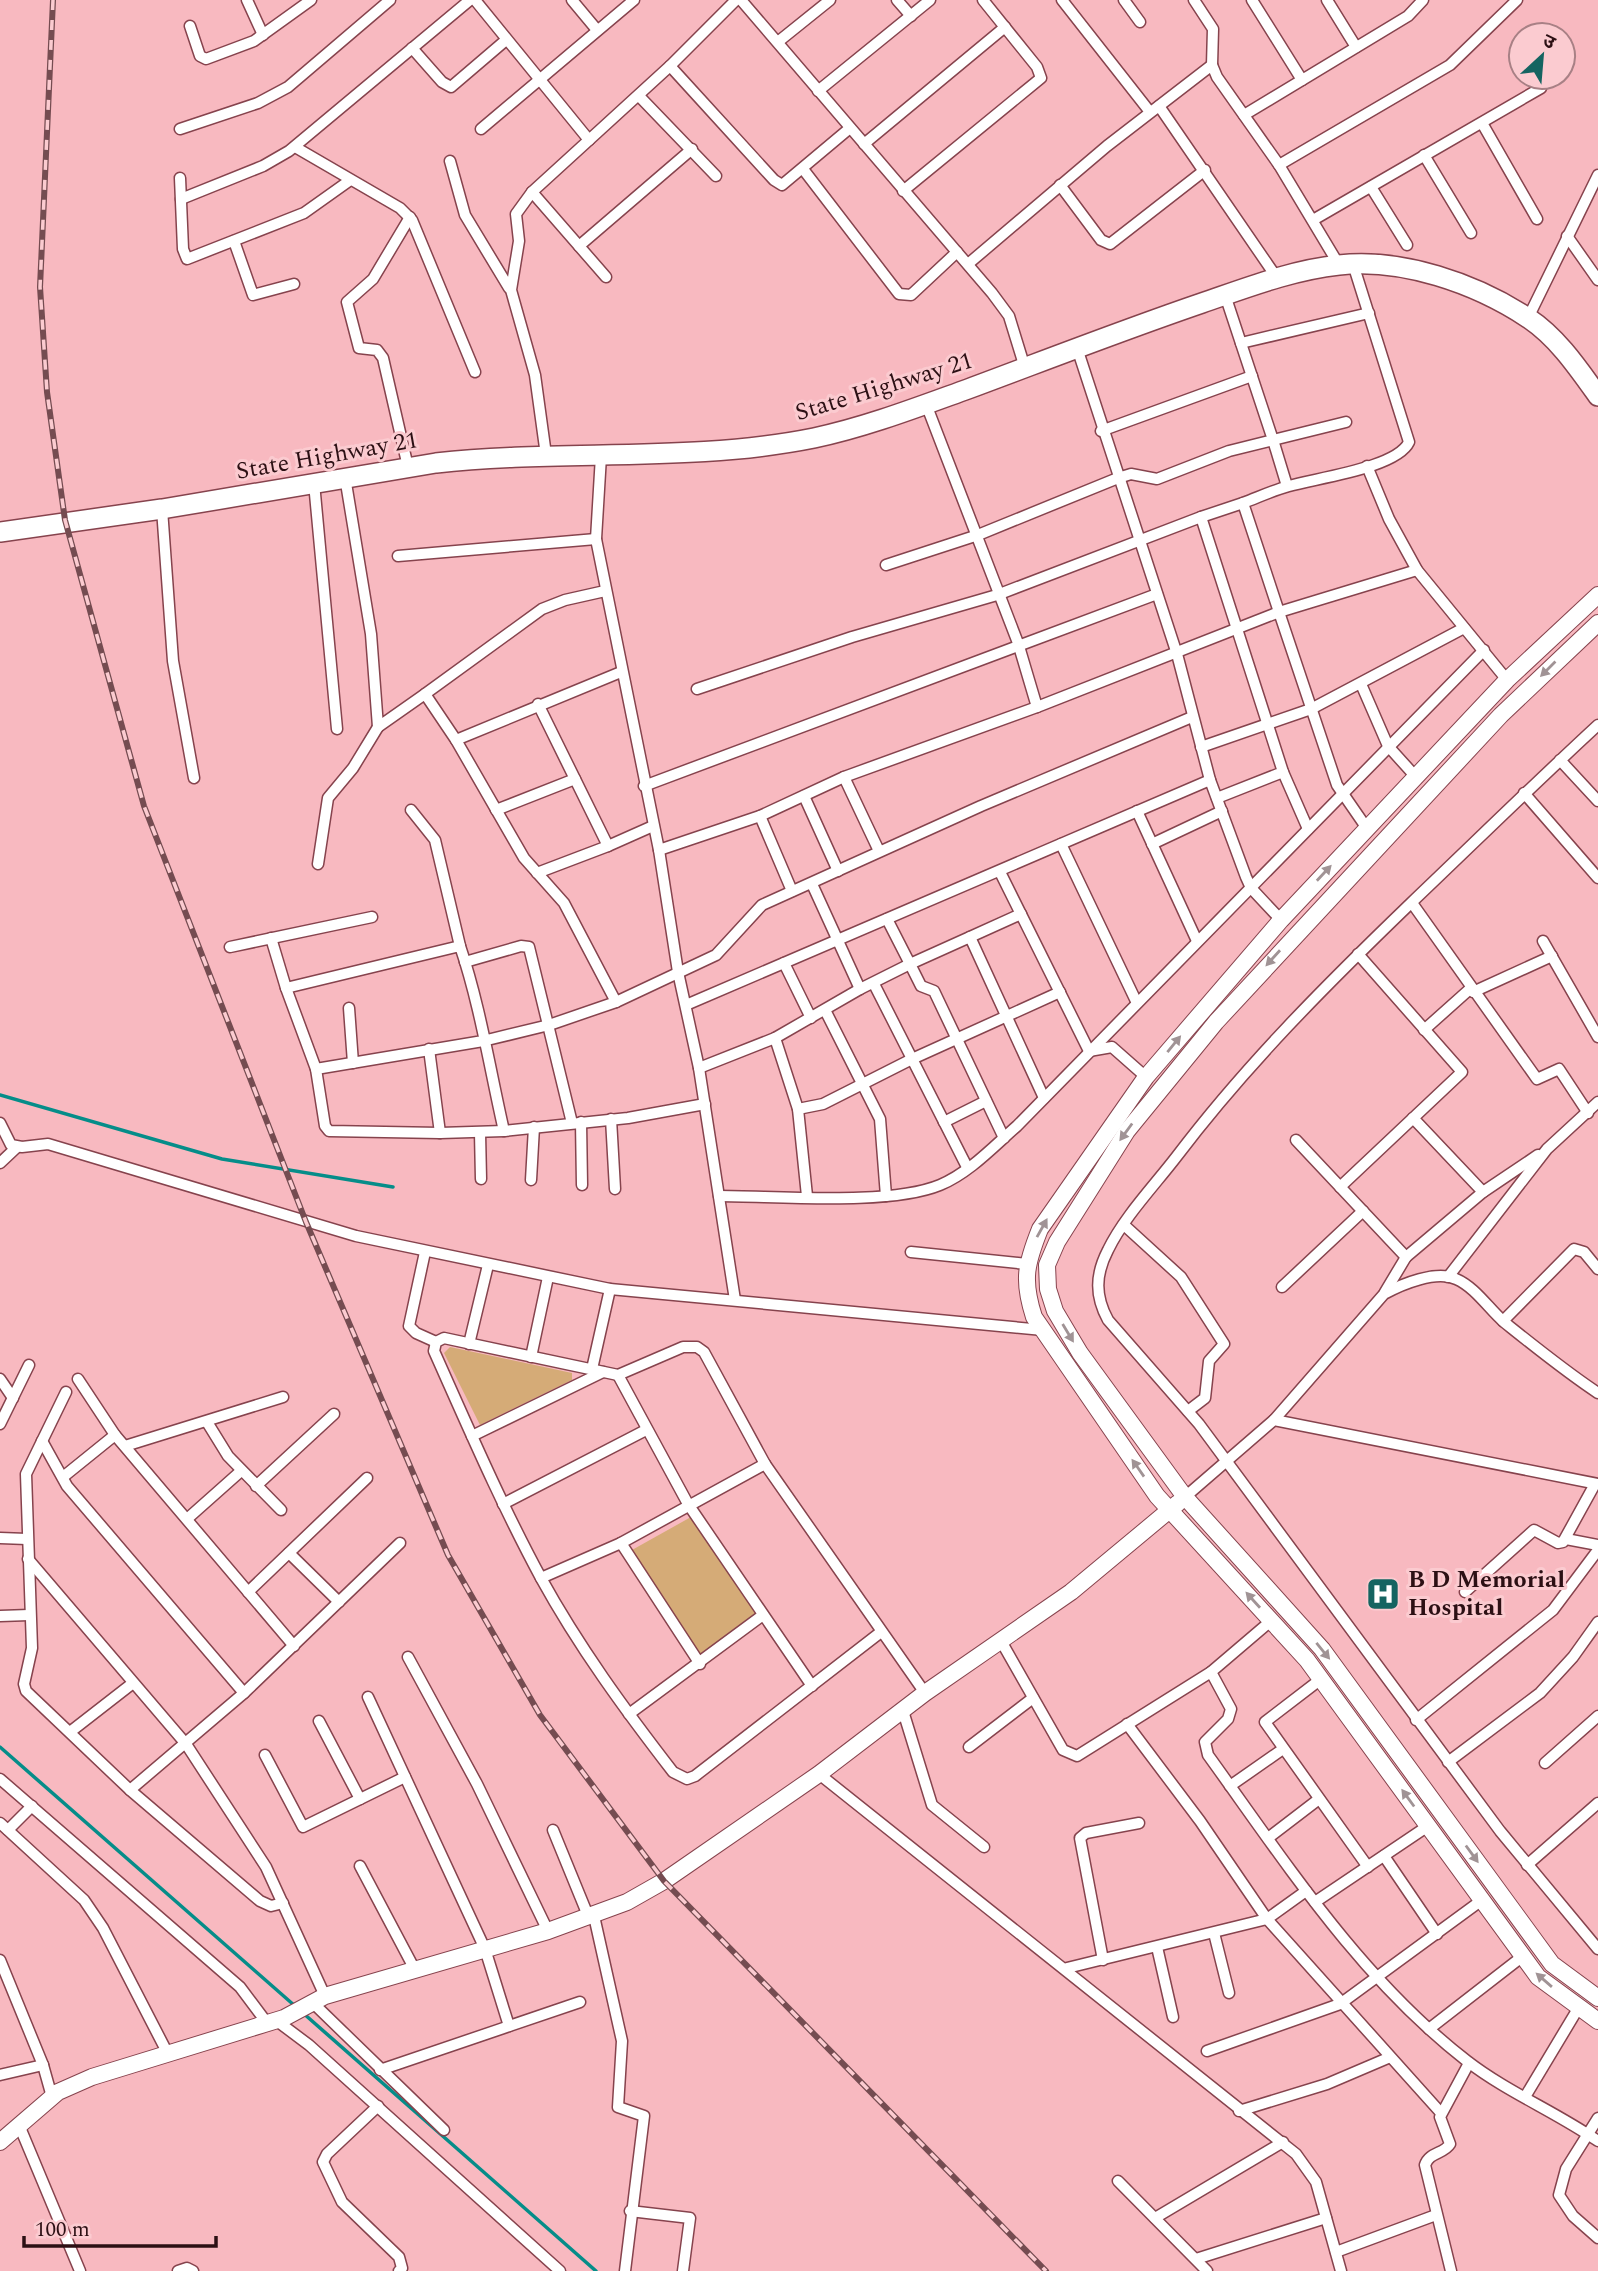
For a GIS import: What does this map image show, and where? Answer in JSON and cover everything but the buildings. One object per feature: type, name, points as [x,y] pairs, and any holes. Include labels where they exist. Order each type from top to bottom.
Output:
[{"type":"highway","name":"State Highway 21","points":[[0,532],[162,509],[408,467],[482,458],[601,456],[748,447],[811,438],[926,404],[1276,278],[1346,264],[1389,265],[1416,270],[1482,295],[1528,318],[1562,349],[1598,396]]},
{"type":"main road","points":[[1598,595],[1507,680],[1366,827],[1281,920],[1146,1077],[1040,1229],[1027,1264],[1025,1283],[1034,1317],[1127,1452],[1170,1509],[1272,1620],[1321,1679],[1538,1977],[1598,2021]]},
{"type":"main road","points":[[1598,622],[1476,742],[1216,1022],[1126,1131],[1056,1241],[1048,1265],[1048,1289],[1055,1311],[1080,1353],[1185,1497],[1322,1649],[1552,1965],[1598,1998]]},
{"type":"main road","points":[[0,2142],[52,2097],[92,2077],[276,2021],[313,2001],[414,1968],[548,1931],[627,1902],[664,1881],[819,1774],[925,1693],[1071,1592],[1185,1497]]},
{"type":"street","points":[[247,0],[263,35]]},
{"type":"street","points":[[190,26],[202,59],[239,47],[263,35],[310,0]]},
{"type":"street","points":[[180,129],[258,103],[288,87],[390,0]]},
{"type":"street","points":[[181,199],[263,166],[295,147],[473,0],[589,141]]},
{"type":"street","points":[[572,0],[597,30]]},
{"type":"street","points":[[481,129],[634,0]]},
{"type":"street","points":[[510,290],[519,241],[516,214],[532,192],[639,96],[739,0],[779,41],[818,91],[968,264],[1009,316],[1025,368]]},
{"type":"street","points":[[779,41],[830,0]]},
{"type":"street","points":[[897,0],[911,16]]},
{"type":"street","points":[[818,91],[930,0]]},
{"type":"street","points":[[903,191],[1041,78],[1037,67],[983,0]]},
{"type":"street","points":[[1062,0],[1205,170],[1276,278]]},
{"type":"street","points":[[1124,0],[1140,22]]},
{"type":"street","points":[[697,689],[852,637],[997,595],[1287,486],[1367,466],[1401,453],[1409,442],[1369,313],[1346,264],[1313,219],[1212,65],[1213,29],[1194,0]]},
{"type":"street","points":[[1252,0],[1302,80]]},
{"type":"street","points":[[1327,0],[1356,47]]},
{"type":"street","points":[[1244,115],[1408,16],[1423,0]]},
{"type":"street","points":[[1279,165],[1450,65],[1517,0]]},
{"type":"street","points":[[864,144],[1005,27]]},
{"type":"street","points":[[412,48],[442,82],[451,86],[506,40]]},
{"type":"street","points":[[968,264],[1060,185],[1212,65]]},
{"type":"street","points":[[670,66],[778,184],[788,183],[850,128]]},
{"type":"street","points":[[1313,219],[1536,91]]},
{"type":"street","points":[[639,96],[716,176]]},
{"type":"street","points":[[1482,123],[1537,219]]},
{"type":"street","points":[[295,147],[410,217],[475,372]]},
{"type":"street","points":[[579,246],[692,149]]},
{"type":"street","points":[[1424,155],[1471,233]]},
{"type":"street","points":[[450,161],[465,215],[510,290],[535,375],[546,455]]},
{"type":"street","points":[[803,169],[898,295],[911,295],[957,252]]},
{"type":"street","points":[[1060,185],[1101,240],[1110,244],[1205,170]]},
{"type":"street","points":[[1528,318],[1598,175]]},
{"type":"street","points":[[180,178],[183,248],[187,259],[304,213],[349,181]]},
{"type":"street","points":[[1371,187],[1407,244]]},
{"type":"street","points":[[532,192],[606,277]]},
{"type":"street","points":[[408,467],[383,358],[377,350],[359,348],[347,302],[373,279],[410,217]]},
{"type":"street","points":[[1567,236],[1598,280]]},
{"type":"street","points":[[234,241],[253,295],[294,284]]},
{"type":"street","points":[[1225,295],[1287,486]]},
{"type":"street","points":[[1241,343],[1369,313]]},
{"type":"street","points":[[1077,348],[1101,431],[1177,654],[1210,780],[1251,888],[1281,920]]},
{"type":"street","points":[[1101,431],[1252,376]]},
{"type":"street","points":[[926,404],[978,535],[997,595],[1018,643],[1037,708]]},
{"type":"street","points":[[886,565],[978,535],[1118,478],[1131,474],[1157,479],[1229,451],[1346,422]]},
{"type":"street","points":[[601,456],[596,539],[659,850],[678,972],[699,1068],[735,1300]]},
{"type":"street","points":[[1367,466],[1389,519],[1417,570],[1507,680]]},
{"type":"street","points":[[345,477],[371,634],[378,727]]},
{"type":"street","points":[[314,483],[337,729]]},
{"type":"street","points":[[1244,503],[1341,794],[1366,827]]},
{"type":"street","points":[[162,509],[172,653],[194,778]]},
{"type":"street","points":[[1201,517],[1283,772],[1308,829]]},
{"type":"street","points":[[398,556],[596,539]]},
{"type":"street","points":[[659,850],[760,816],[844,777],[1037,708],[1279,612],[1417,570]]},
{"type":"street","points":[[318,864],[328,798],[354,768],[378,727],[542,610],[565,600],[606,592]]},
{"type":"street","points":[[644,786],[1018,643],[1157,594]]},
{"type":"street","points":[[1201,747],[1311,709],[1464,628]]},
{"type":"street","points":[[719,1196],[886,1196],[940,1185],[967,1167],[1004,1138],[1044,1098],[1136,1001],[1251,888],[1484,650]]},
{"type":"street","points":[[456,740],[621,672]]},
{"type":"street","points":[[1361,684],[1388,746],[1415,776]]},
{"type":"street","points":[[425,694],[456,740],[524,858],[564,903],[616,1002]]},
{"type":"street","points":[[538,704],[608,846]]},
{"type":"street","points":[[316,1069],[483,1041],[549,1025],[616,1002],[716,955],[757,909],[792,891],[1192,717]]},
{"type":"street","points":[[1598,725],[1358,954],[1271,1043],[1202,1123],[1124,1225],[1102,1264],[1097,1282],[1098,1303],[1128,1346],[1188,1410],[1416,1720],[1527,1865],[1598,1949]]},
{"type":"street","points":[[1560,760],[1598,801]]},
{"type":"street","points":[[1217,798],[1283,772]]},
{"type":"street","points":[[844,777],[879,851]]},
{"type":"street","points":[[496,810],[575,779]]},
{"type":"street","points":[[686,1005],[1210,780]]},
{"type":"street","points":[[1524,793],[1597,874]]},
{"type":"street","points":[[804,796],[838,871]]},
{"type":"street","points":[[411,810],[435,841],[505,1131]]},
{"type":"street","points":[[1136,811],[1197,941]]},
{"type":"street","points":[[1152,844],[1222,811]]},
{"type":"street","points":[[760,816],[792,891]]},
{"type":"street","points":[[537,873],[653,826]]},
{"type":"street","points":[[1060,844],[1136,1001]]},
{"type":"street","points":[[1000,872],[1089,1051]]},
{"type":"street","points":[[812,884],[835,940],[860,989]]},
{"type":"street","points":[[1412,902],[1537,1079],[1559,1069],[1588,1113]]},
{"type":"street","points":[[699,1068],[775,1038],[860,989],[1021,914]]},
{"type":"street","points":[[230,947],[372,917]]},
{"type":"street","points":[[887,919],[921,986],[934,991],[1004,1138]]},
{"type":"street","points":[[970,937],[1044,1098]]},
{"type":"street","points":[[271,938],[316,1069],[325,1126],[329,1131],[480,1133],[611,1119],[705,1104]]},
{"type":"street","points":[[1543,941],[1598,1037]]},
{"type":"street","points":[[286,988],[460,946]]},
{"type":"street","points":[[465,962],[521,946],[529,947],[577,1122],[582,1185]]},
{"type":"street","points":[[1340,1187],[1462,1072],[1358,954]]},
{"type":"street","points":[[1423,1030],[1472,990],[1552,956]]},
{"type":"street","points":[[784,963],[811,1018]]},
{"type":"street","points":[[874,984],[967,1167]]},
{"type":"street","points":[[798,1109],[824,1104],[912,1059],[1060,992]]},
{"type":"street","points":[[349,1007],[353,1063]]},
{"type":"street","points":[[825,1010],[882,1128],[886,1196]]},
{"type":"street","points":[[775,1038],[798,1109],[807,1196]]},
{"type":"street","points":[[1089,1051],[1112,1047],[1146,1077]]},
{"type":"street","points":[[429,1049],[440,1133]]},
{"type":"street","points":[[944,1122],[986,1101]]},
{"type":"street","points":[[1185,1497],[1274,1420],[1384,1294],[1406,1257],[1483,1192],[1547,1149],[1598,1101]]},
{"type":"street","points":[[1413,1118],[1483,1192]]},
{"type":"street","points":[[611,1119],[615,1189]]},
{"type":"street","points":[[0,1123],[11,1145],[17,1147],[54,1146],[271,1213],[425,1252],[548,1277],[610,1289],[1043,1330]]},
{"type":"street","points":[[531,1180],[534,1127]]},
{"type":"street","points":[[480,1133],[481,1179]]},
{"type":"street","points":[[1296,1140],[1406,1257]]},
{"type":"street","points":[[0,1163],[17,1147]]},
{"type":"street","points":[[1448,1277],[1547,1149]]},
{"type":"street","points":[[1282,1287],[1363,1211]]},
{"type":"street","points":[[1124,1225],[1181,1277],[1224,1344],[1208,1364],[1205,1398],[1188,1410]]},
{"type":"street","points":[[1503,1321],[1574,1249],[1584,1252],[1598,1269]]},
{"type":"street","points":[[425,1252],[409,1326],[436,1342]]},
{"type":"street","points":[[911,1252],[1027,1264]]},
{"type":"street","points":[[469,1345],[488,1265]]},
{"type":"street","points":[[531,1357],[548,1277]]},
{"type":"street","points":[[1384,1294],[1406,1284],[1448,1277],[1464,1284],[1503,1321],[1598,1394]]},
{"type":"street","points":[[597,1371],[610,1289]]},
{"type":"street","points":[[436,1342],[444,1338],[618,1375],[684,1347],[697,1347],[704,1352],[765,1464],[925,1693]]},
{"type":"street","points":[[436,1342],[434,1351],[503,1504],[541,1578],[583,1647],[673,1772],[687,1779],[881,1632]]},
{"type":"street","points":[[0,1424],[29,1365]]},
{"type":"street","points":[[472,1436],[597,1371]]},
{"type":"street","points":[[618,1375],[688,1504],[812,1686]]},
{"type":"street","points":[[0,1378],[13,1398]]},
{"type":"street","points":[[78,1379],[116,1435],[294,1646]]},
{"type":"street","points":[[66,1392],[26,1474],[32,1653],[24,1684],[30,1695],[130,1790],[260,1901],[271,1906],[283,1903]]},
{"type":"street","points":[[125,1446],[283,1396]]},
{"type":"street","points":[[256,1486],[334,1414]]},
{"type":"street","points":[[1274,1420],[1597,1484],[1566,1539],[1558,1543],[1534,1530],[1465,1592]]},
{"type":"street","points":[[207,1422],[241,1471],[281,1510]]},
{"type":"street","points":[[503,1504],[646,1430]]},
{"type":"street","points":[[63,1477],[116,1435]]},
{"type":"street","points":[[42,1441],[63,1477],[244,1693]]},
{"type":"street","points":[[541,1578],[621,1543],[765,1464]]},
{"type":"street","points":[[187,1519],[241,1471]]},
{"type":"street","points":[[248,1592],[367,1478]]},
{"type":"street","points":[[0,1538],[27,1539]]},
{"type":"street","points":[[1416,1720],[1553,1610],[1598,1548],[1566,1539]]},
{"type":"street","points":[[130,1790],[244,1693],[400,1543]]},
{"type":"street","points":[[621,1543],[700,1664]]},
{"type":"street","points":[[289,1553],[339,1602]]},
{"type":"street","points":[[27,1559],[186,1744],[254,1846],[283,1903],[313,2001],[380,2070],[444,2130]]},
{"type":"street","points":[[0,1616],[29,1615]]},
{"type":"street","points":[[629,1714],[763,1615]]},
{"type":"street","points":[[1000,1641],[1063,1750],[1069,1755],[1085,1754],[1127,1724],[1211,1672],[1272,1620]]},
{"type":"street","points":[[1448,1762],[1540,1693],[1573,1657],[1598,1622]]},
{"type":"street","points":[[408,1657],[477,1784],[548,1931]]},
{"type":"street","points":[[1211,1672],[1231,1709],[1228,1719],[1205,1742],[1204,1747],[1306,1891],[1376,1980],[1469,2063],[1593,2137]]},
{"type":"street","points":[[1321,1679],[1266,1720],[1283,1749],[1368,1867]]},
{"type":"street","points":[[70,1732],[133,1683]]},
{"type":"street","points":[[368,1697],[485,1949],[509,2026]]},
{"type":"street","points":[[969,1746],[1033,1698]]},
{"type":"street","points":[[903,1711],[932,1805],[984,1847]]},
{"type":"street","points":[[1545,1763],[1598,1716]]},
{"type":"street","points":[[319,1721],[360,1799]]},
{"type":"street","points":[[1127,1724],[1200,1821],[1266,1919],[1388,2058],[1441,2113]]},
{"type":"street","points":[[1230,1786],[1283,1749]]},
{"type":"street","points":[[265,1755],[302,1826],[405,1777]]},
{"type":"street","points":[[819,1774],[1067,1968],[1239,2111],[1283,2142],[1308,2166],[1341,2271]]},
{"type":"street","points":[[0,1779],[276,2021],[378,2106],[560,2271]]},
{"type":"street","points":[[1268,1838],[1319,1799]]},
{"type":"street","points":[[1527,1865],[1598,1803]]},
{"type":"street","points":[[32,1806],[4,1827],[71,1885],[94,1914],[168,2054]]},
{"type":"street","points":[[1103,1960],[1080,1838],[1086,1833],[1139,1823]]},
{"type":"street","points":[[1315,1902],[1428,1826]]},
{"type":"street","points":[[553,1830],[591,1917],[622,2048],[618,2107],[644,2116],[630,2211],[625,2271]]},
{"type":"street","points":[[1384,1856],[1437,1934]]},
{"type":"street","points":[[360,1866],[414,1968]]},
{"type":"street","points":[[1067,1968],[1266,1919],[1306,1891]]},
{"type":"street","points":[[1207,2050],[1340,2004],[1482,1900]]},
{"type":"street","points":[[1214,1933],[1229,1993]]},
{"type":"street","points":[[1157,1947],[1173,2017]]},
{"type":"street","points":[[1429,2029],[1523,1956]]},
{"type":"street","points":[[0,1960],[43,2065],[52,2097]]},
{"type":"street","points":[[380,2070],[580,2002]]},
{"type":"street","points":[[1525,2097],[1579,2007]]},
{"type":"street","points":[[1239,2111],[1327,2084],[1388,2058]]},
{"type":"street","points":[[1451,2271],[1425,2165],[1429,2157],[1447,2149],[1450,2144],[1439,2120],[1469,2063]]},
{"type":"street","points":[[0,2075],[43,2065]]},
{"type":"street","points":[[378,2106],[327,2154],[323,2162],[342,2202],[399,2257],[402,2267],[399,2271]]},
{"type":"street","points":[[1598,2118],[1593,2137],[1566,2169],[1559,2195],[1573,2216],[1598,2238]]},
{"type":"street","points":[[19,2125],[80,2271]]},
{"type":"street","points":[[1155,2218],[1283,2142]]},
{"type":"street","points":[[1118,2181],[1207,2271]]},
{"type":"street","points":[[630,2211],[690,2218],[684,2271]]},
{"type":"street","points":[[1336,2252],[1436,2215]]},
{"type":"street","points":[[1196,2259],[1326,2218]]},
{"type":"street","points":[[178,2271],[187,2268],[193,2271]]},
{"type":"shaded area","points":[[450,1347],[572,1373],[572,1380],[480,1425],[444,1353]]},
{"type":"shaded area","points":[[691,1517],[759,1612],[700,1655],[632,1550]]},
{"type":"waterway","points":[[0,1095],[222,1159],[393,1187]]},
{"type":"waterway","points":[[0,1747],[295,2006]]},
{"type":"waterway","points":[[303,2013],[596,2271]]},
{"type":"railway","points":[[53,0],[40,287],[47,392],[65,520],[144,806],[306,1222],[448,1555],[540,1715],[664,1881],[1046,2271]]},
{"type":"place","name":"B D Memorial Hospital","points":[[1383,1594]]}]
